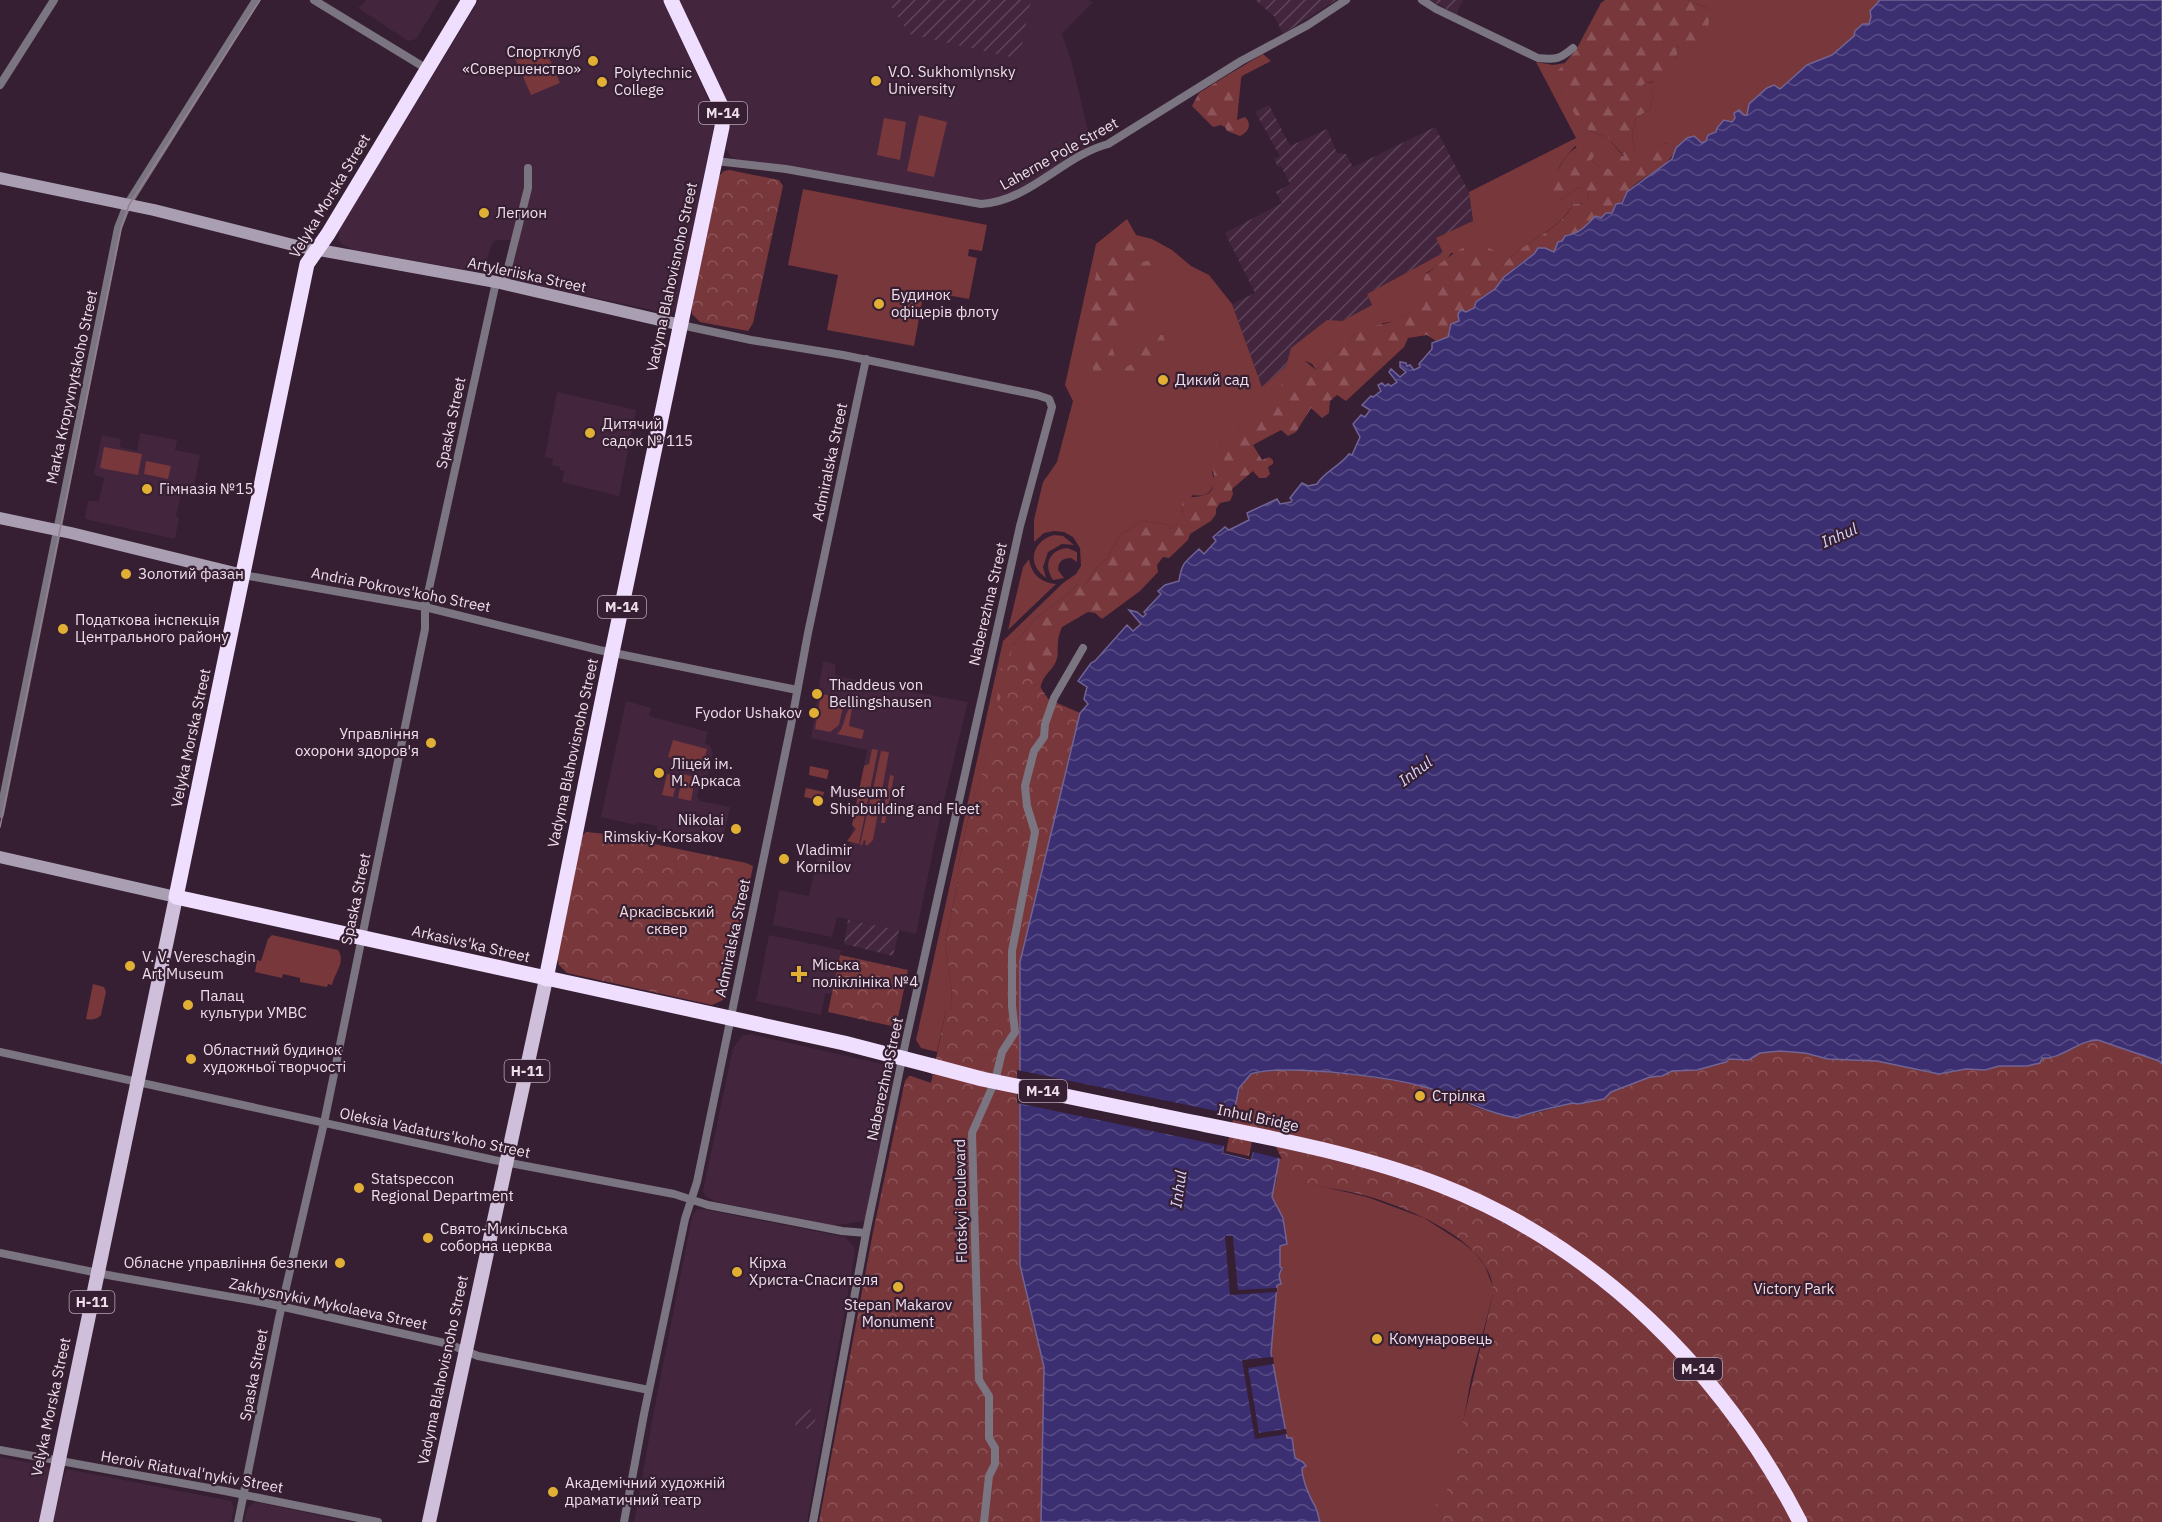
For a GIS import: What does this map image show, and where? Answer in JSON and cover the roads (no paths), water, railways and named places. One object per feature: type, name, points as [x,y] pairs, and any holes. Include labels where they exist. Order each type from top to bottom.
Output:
[{"type":"highway","name":"Velyka Morska Street","points":[[176,897],[304,276],[316,250],[328,234],[469,0]]},
{"type":"highway","name":"Vadyma Blahovisnoho Street","points":[[546,979],[723,127],[723,110],[671,0]]},
{"type":"highway","name":"Arkasivs'ka Street","points":[[176,897],[731,1018],[933,1066]]},
{"type":"highway","name":"Inhul Bridge","points":[[933,1066],[1328,1151],[1381,1165],[1441,1185],[1470,1198],[1561,1248],[1624,1296],[1657,1326],[1714,1387],[1755,1445],[1800,1522]]},
{"type":"main road","name":"Velyka Morska Street","points":[[46,1522],[176,897]]},
{"type":"main road","name":"Vadyma Blahovisnoho Street","points":[[429,1522],[546,979]]},
{"type":"street","points":[[0,84],[54,0]]},
{"type":"street","name":"Marka Kropyvnytskoho Street","points":[[0,814],[117,233],[127,205],[256,0]]},
{"type":"street","points":[[314,0],[427,69]]},
{"type":"street","name":"Laherne Pole Street","points":[[716,161],[786,169],[981,204],[998,203],[1028,188],[1094,147],[1108,144],[1241,61],[1308,25],[1346,0]]},
{"type":"street","points":[[1422,0],[1538,58],[1561,58],[1573,48]]},
{"type":"street","name":"Spaska Street","points":[[238,1522],[362,938],[425,629],[425,607],[500,283],[528,188],[528,168]]},
{"type":"street","name":"Artyleriiska Street","points":[[0,178],[127,205],[316,250],[500,283],[751,340],[866,359],[1049,399]]},
{"type":"street","name":"Admiralska Street","points":[[624,1522],[649,1390],[731,1018],[866,359]]},
{"type":"street","name":"Naberezhna Street","points":[[813,1522],[866,1233],[902,1059],[1028,489],[1051,416],[1052,406],[1049,399]]},
{"type":"street","name":"Andria Pokrovs'koho Street","points":[[0,519],[56,530],[243,575],[425,607],[612,653],[797,690]]},
{"type":"street","name":"Flotskyi Boulevard","points":[[984,1522],[989,1476],[995,1464],[995,1448],[989,1438],[988,1396],[979,1380],[972,1133],[995,1081],[1002,1052],[1015,1032],[1012,1006],[1012,951],[1035,832],[1027,806],[1025,786],[1029,764],[1034,751],[1044,737],[1045,724],[1054,698],[1083,648]]},
{"type":"street","name":"Arkasivs'ka Street","points":[[0,857],[176,897]]},
{"type":"street","name":"Oleksia Vadaturs'koho Street","points":[[0,1052],[507,1163],[674,1194],[692,1201],[842,1231],[866,1233]]},
{"type":"street","name":"Zakhysnykiv Mykolaeva Street","points":[[0,1253],[282,1307],[449,1344],[465,1352],[649,1390]]},
{"type":"street","name":"Heroiv Riatuval'nykiv Street","points":[[0,1450],[378,1522]]},
{"type":"water","name":"Inhul","points":[[1880,0],[2162,0],[2162,1064],[2098,1040],[2083,1043],[2056,1056],[2042,1058],[2040,1063],[2027,1066],[1999,1066],[1985,1070],[1966,1069],[1939,1074],[1877,1061],[1828,1059],[1805,1053],[1780,1051],[1760,1053],[1749,1060],[1729,1059],[1726,1062],[1697,1070],[1672,1071],[1611,1092],[1604,1099],[1573,1103],[1517,1118],[1505,1116],[1425,1087],[1387,1079],[1288,1070],[1251,1074],[1239,1088],[1234,1112],[1231,1112],[1223,1153],[1251,1160],[1257,1133],[1274,1149],[1279,1160],[1272,1197],[1283,1218],[1287,1244],[1280,1246],[1281,1284],[1277,1285],[1271,1353],[1287,1438],[1292,1438],[1295,1458],[1306,1466],[1302,1468],[1303,1478],[1320,1522],[1041,1522],[1044,1367],[1020,1265],[1020,962],[1080,713],[1088,704],[1084,699],[1087,687],[1078,681],[1091,663],[1127,625],[1133,631],[1141,624],[1129,610],[1143,617],[1146,614],[1144,612],[1161,594],[1158,591],[1165,585],[1179,581],[1185,562],[1199,549],[1204,554],[1216,541],[1213,537],[1225,527],[1229,530],[1249,520],[1247,513],[1277,499],[1280,504],[1291,502],[1290,498],[1302,483],[1308,486],[1317,484],[1349,454],[1352,455],[1360,437],[1353,424],[1361,415],[1365,417],[1370,410],[1362,405],[1371,396],[1381,391],[1378,385],[1382,383],[1385,386],[1388,384],[1391,386],[1397,382],[1389,372],[1391,369],[1400,377],[1406,372],[1400,367],[1400,362],[1406,363],[1407,366],[1410,365],[1414,370],[1420,367],[1419,364],[1432,349],[1432,343],[1448,337],[1451,324],[1459,321],[1458,314],[1461,310],[1466,312],[1474,308],[1476,302],[1495,289],[1504,277],[1534,254],[1538,248],[1554,252],[1558,242],[1562,241],[1565,236],[1579,231],[1596,216],[1601,218],[1606,213],[1612,213],[1616,204],[1622,203],[1627,192],[1672,159],[1676,148],[1687,138],[1694,136],[1702,143],[1706,141],[1708,135],[1716,132],[1724,120],[1732,122],[1735,118],[1734,113],[1739,110],[1747,115],[1749,104],[1767,88],[1774,85],[1780,89],[1807,65],[1832,55],[1854,36],[1855,31],[1863,24],[1869,24],[1870,11]]},
{"type":"tram line","points":[[0,827],[121,228],[129,205],[260,0]]},
{"type":"place","name":"Спортклуб «Совершенство»","points":[[593,61]]},
{"type":"place","name":"V.O. Sukhomlynsky University","points":[[876,81]]},
{"type":"place","name":"Polytechnic College","points":[[602,82]]},
{"type":"place","name":"Легион","points":[[484,213]]},
{"type":"place","name":"Будинок офіцерів флоту","points":[[879,304]]},
{"type":"place","name":"Дикий сад","points":[[1163,380]]},
{"type":"place","name":"Дитячий садок № 115","points":[[590,433]]},
{"type":"place","name":"Гімназія №15","points":[[147,489]]},
{"type":"place","name":"Золотий фазан","points":[[126,574]]},
{"type":"place","name":"Податкова інспекція Центрального району","points":[[63,629]]},
{"type":"place","name":"Thaddeus von Bellingshausen","points":[[817,694]]},
{"type":"place","name":"Fyodor Ushakov","points":[[814,713]]},
{"type":"place","name":"Управління охорони здоров'я","points":[[431,743]]},
{"type":"place","name":"Ліцей ім. М. Аркаса","points":[[659,773]]},
{"type":"place","name":"Museum of Shipbuilding and Fleet","points":[[818,801]]},
{"type":"place","name":"Nikolai Rimskiy-Korsakov","points":[[736,829]]},
{"type":"place","name":"Vladimir Kornilov","points":[[784,859]]},
{"type":"place","name":"V. V. Vereschagin Art Museum","points":[[130,966]]},
{"type":"place","name":"Міська поліклініка №4","points":[[799,974]]},
{"type":"place","name":"Палац культури УМВС","points":[[188,1005]]},
{"type":"place","name":"Областний будинок художньої творчості","points":[[191,1059]]},
{"type":"place","name":"Стрілка","points":[[1420,1096]]},
{"type":"place","name":"Statspeccon Regional Department","points":[[359,1188]]},
{"type":"place","name":"Свято-Микільська соборна церква","points":[[428,1238]]},
{"type":"place","name":"Обласне управління безпеки","points":[[340,1263]]},
{"type":"place","name":"Кірха Христа-Спасителя","points":[[737,1272]]},
{"type":"place","name":"Stepan Makarov Monument","points":[[898,1287]]},
{"type":"place","name":"Комунаровець","points":[[1377,1339]]},
{"type":"place","name":"Академічний художній драматичний театр","points":[[553,1492]]},
{"type":"park label","name":"Аркасівський сквер","points":[[667,920]]},
{"type":"park label","name":"Victory Park","points":[[1794,1289]]}]
